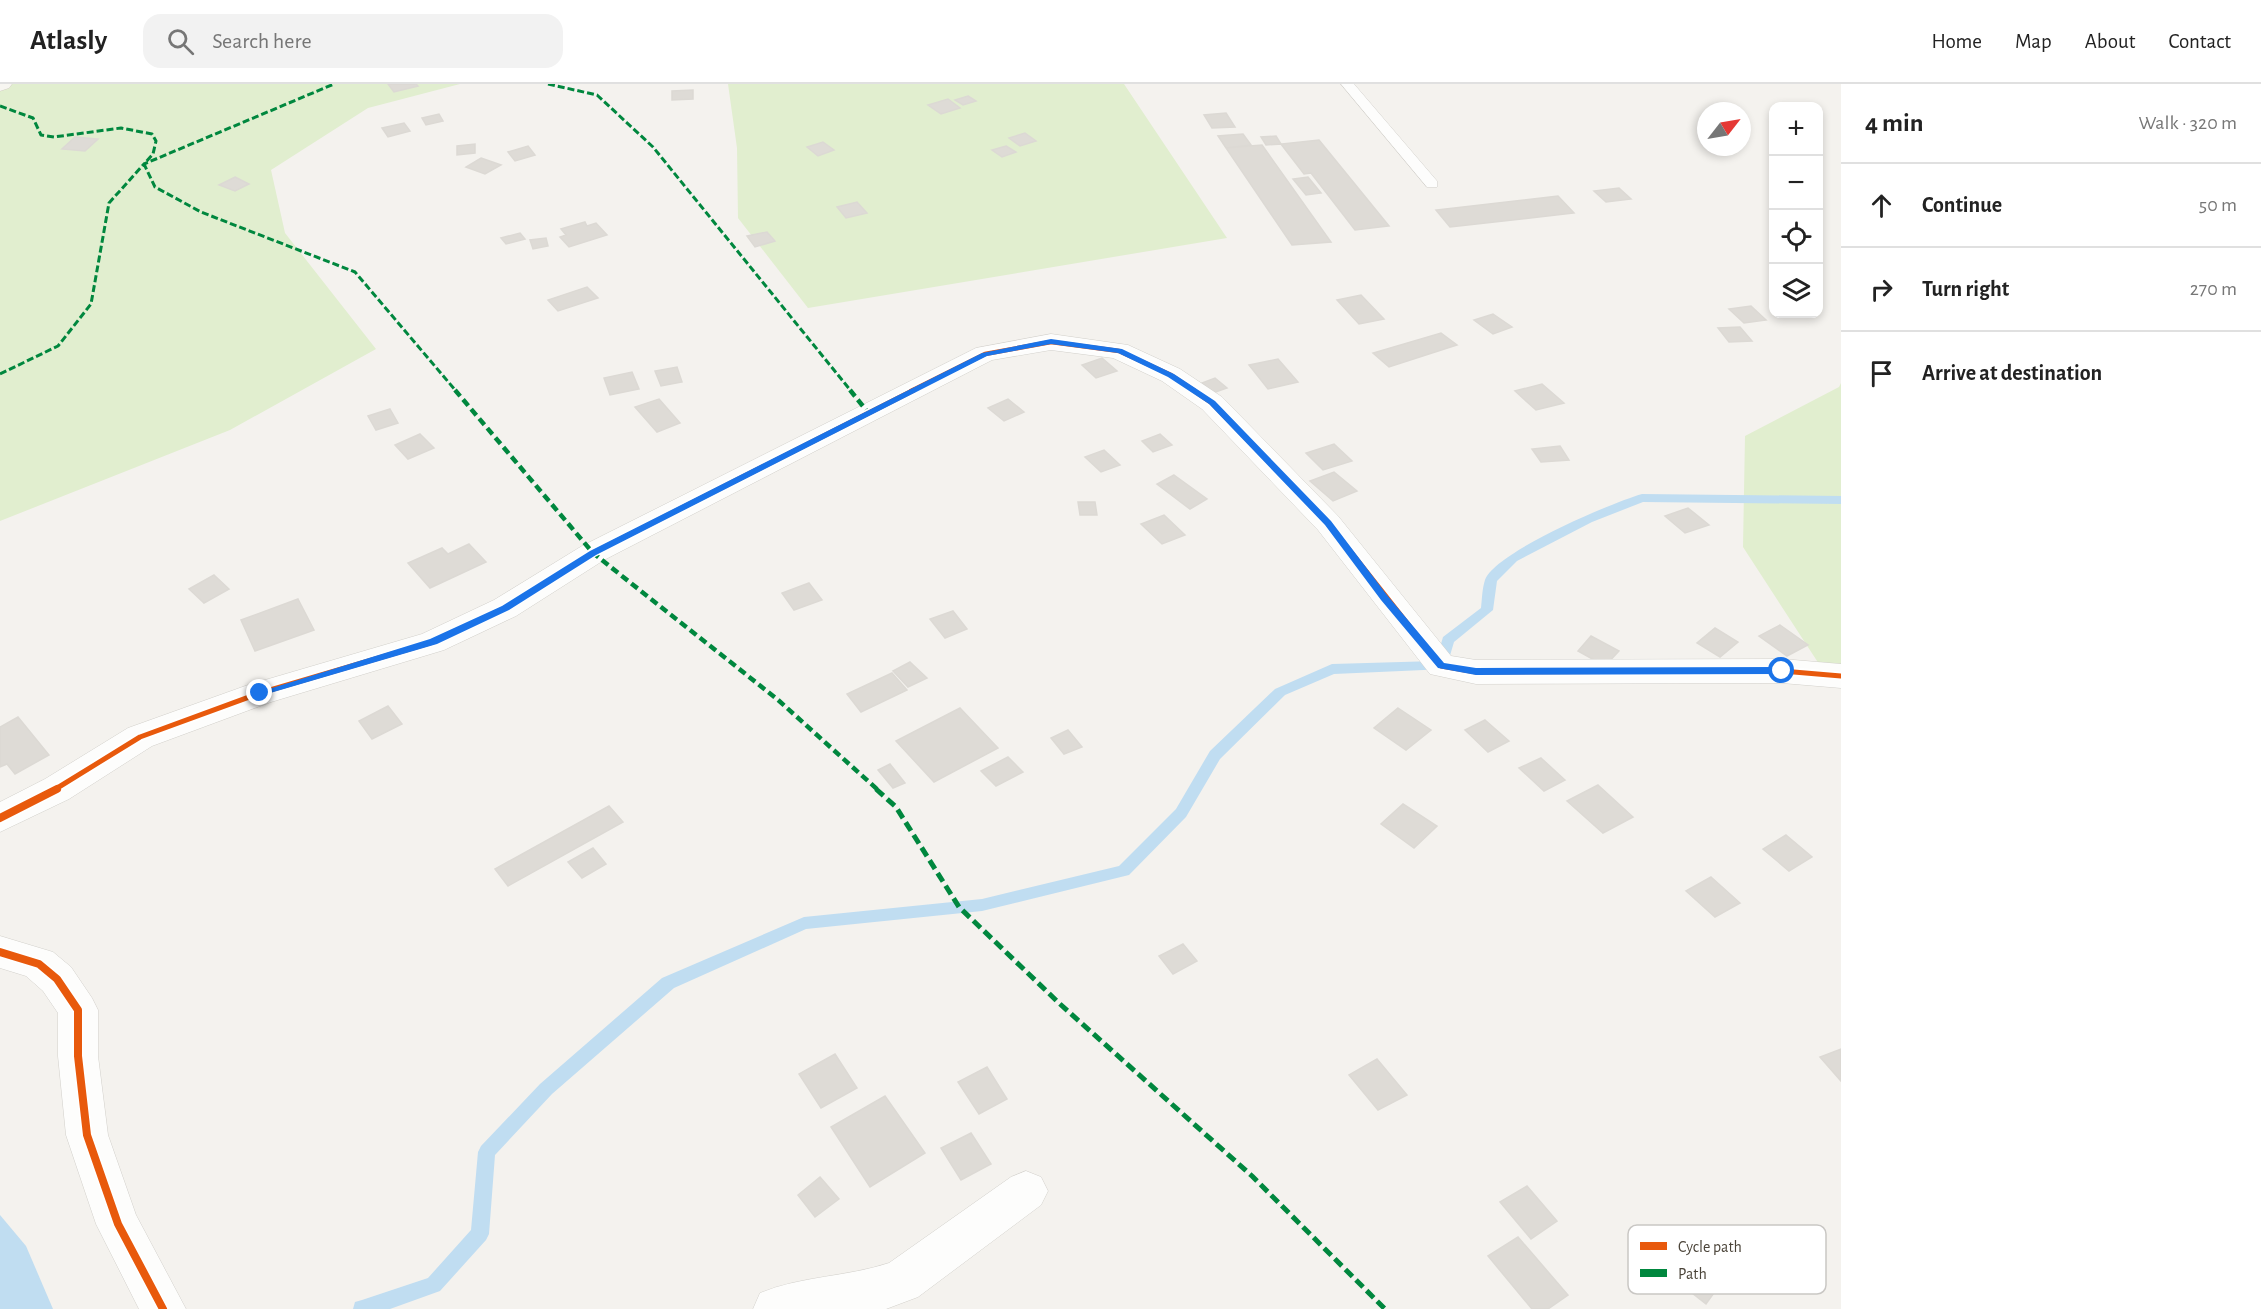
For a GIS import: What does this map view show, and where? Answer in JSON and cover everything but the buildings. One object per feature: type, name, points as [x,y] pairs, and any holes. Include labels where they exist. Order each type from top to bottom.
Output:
[{"type":"street","points":[[0,818],[57,789],[140,737],[260,693],[433,642],[505,608],[593,553],[985,354],[1051,342],[1119,351],[1171,375],[1212,403],[1328,523],[1384,597],[1441,666],[1476,672],[1782,671],[1841,676]]},
{"type":"street","points":[[0,952],[39,964],[57,979],[78,1010],[78,1056],[87,1135],[118,1224],[163,1309]]},
{"type":"street","points":[[776,1309],[873,1291],[902,1281],[1026,1191]]},
{"type":"lane","points":[[1347,84],[1431,184]]},
{"type":"green space","points":[[0,84],[460,84],[368,108],[271,170],[285,233],[376,349],[230,430],[0,521]]},
{"type":"green space","points":[[728,84],[1124,84],[1227,238],[808,308],[738,218],[737,148]]},
{"type":"green space","points":[[1841,383],[1841,681],[1819,664],[1743,547],[1745,436],[1839,387]]},
{"type":"water","points":[[0,1215],[26,1246],[53,1309],[0,1309]]},
{"type":"waterway","points":[[362,1309],[434,1285],[480,1234],[487,1152],[546,1089],[668,983],[804,923],[982,905],[1124,871],[1181,813],[1215,755],[1280,692],[1332,669],[1441,666],[1448,640],[1487,610],[1491,580],[1513,558],[1588,519],[1642,498],[1841,500]]},
{"type":"marked path","points":[[0,374],[58,346],[91,304],[109,203],[144,164],[334,84]]},
{"type":"marked path","points":[[548,84],[597,95],[653,147],[870,415]]},
{"type":"marked path","points":[[0,106],[33,118],[41,135],[54,137],[121,128],[152,134],[156,141],[153,154],[144,164],[155,187],[201,212],[355,272],[593,553],[777,699],[896,807],[959,907],[1060,1004],[1252,1176],[1385,1309]]},
{"type":"cycle path","points":[[0,818],[57,789],[140,737],[260,693],[433,642],[505,608],[593,553],[985,354],[1051,342],[1119,351],[1171,375],[1212,403],[1328,523],[1384,597],[1441,666],[1476,672],[1782,671],[1841,676]]},
{"type":"cycle path","points":[[0,952],[39,964],[57,979],[78,1010],[78,1056],[87,1135],[118,1224],[163,1309]]},
{"type":"route","points":[[260,693],[433,642],[505,608],[593,553],[870,415],[985,354],[1051,342],[1119,351],[1171,375],[1212,403],[1245,434],[1328,523],[1384,597],[1441,666],[1476,672],[1782,671]]}]
